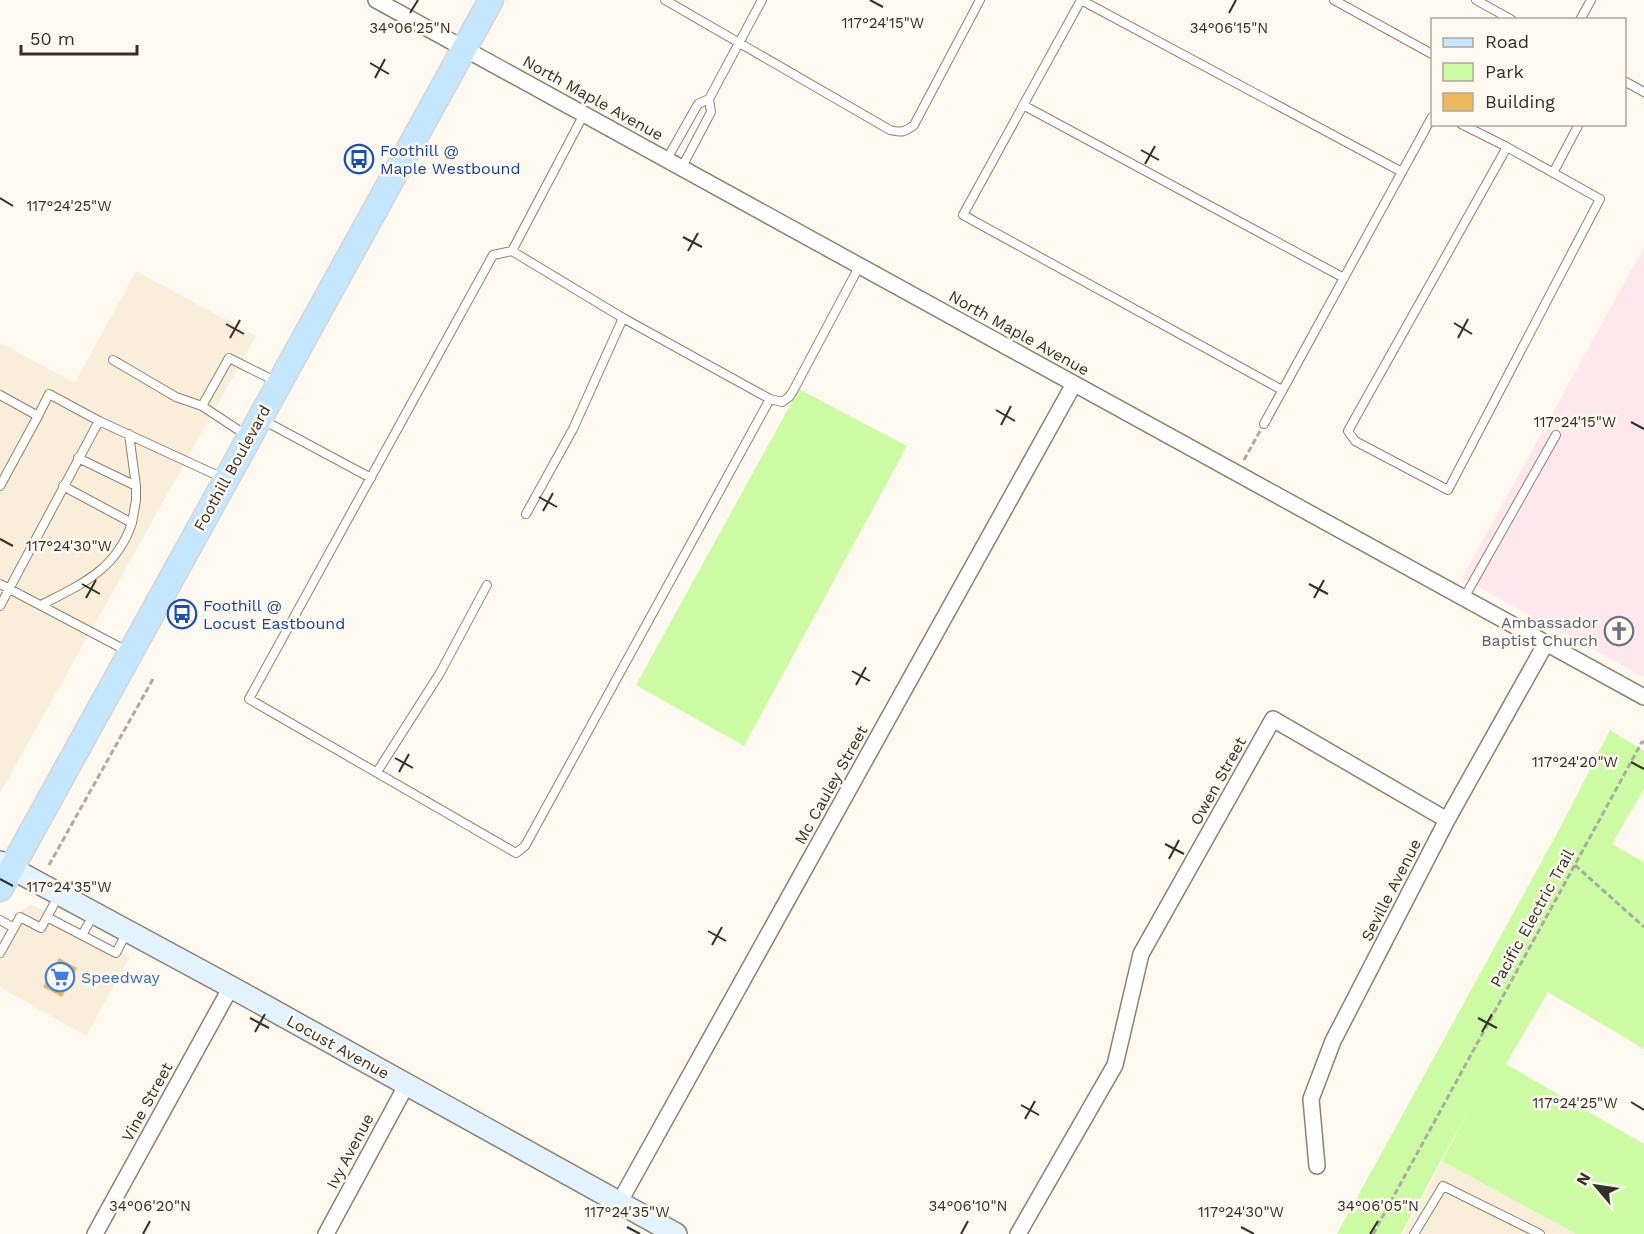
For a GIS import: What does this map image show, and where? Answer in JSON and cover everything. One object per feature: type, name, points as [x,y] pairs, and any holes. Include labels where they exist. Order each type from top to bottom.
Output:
[{"type":"main road","name":"Foothill Boulevard","points":[[4,873],[131,652],[491,0]]},
{"type":"street","name":"North Maple Avenue","points":[[376,0],[1644,697]]},
{"type":"street","name":"Mc Cauley Street","points":[[619,1203],[1074,384]]},
{"type":"street","name":"Seville Avenue","points":[[1317,1166],[1311,1099],[1333,1041],[1447,820],[1546,642]]},
{"type":"street","name":"Owen Street","points":[[1018,1234],[1115,1065],[1141,954],[1273,720],[1447,820]]},
{"type":"street","name":"Locust Avenue","points":[[4,873],[60,894],[676,1234]]},
{"type":"street","name":"Vine Street","points":[[95,1234],[231,987]]},
{"type":"street","name":"Ivy Avenue","points":[[326,1234],[407,1084]]},
{"type":"lane","points":[[664,0],[890,130],[899,132],[906,131],[914,125],[980,0]]},
{"type":"lane","points":[[682,167],[711,112],[709,99],[762,0]]},
{"type":"lane","points":[[1282,390],[963,214],[1023,105],[1081,0],[1402,172]]},
{"type":"lane","points":[[1334,0],[1431,53]]},
{"type":"lane","points":[[1476,0],[1508,18]]},
{"type":"lane","points":[[1581,18],[1591,0]]},
{"type":"lane","points":[[1626,82],[1644,92]]},
{"type":"lane","points":[[667,159],[698,104],[709,99]]},
{"type":"lane","points":[[1023,105],[1344,278]]},
{"type":"lane","points":[[512,251],[584,114]]},
{"type":"lane","points":[[1264,424],[1431,119]]},
{"type":"lane","points":[[686,126],[700,134]]},
{"type":"lane","points":[[1465,126],[1507,147],[1600,199],[1448,490],[1355,441],[1348,431],[1507,147]]},
{"type":"lane","points":[[1553,173],[1578,126]]},
{"type":"lane","points":[[770,399],[525,846],[516,853],[249,699],[493,255],[512,251],[623,318],[770,399],[782,402],[789,397],[860,265]]},
{"type":"lane","points":[[526,514],[573,429],[623,318]]},
{"type":"lane","points":[[202,406],[229,358],[279,383]]},
{"type":"lane","points":[[113,360],[176,397],[371,478]]},
{"type":"lane","points":[[0,486],[49,394],[99,421],[226,480]]},
{"type":"lane","points":[[0,395],[38,416]]},
{"type":"lane","points":[[0,606],[99,421]]},
{"type":"lane","points":[[41,605],[85,583],[110,562],[127,538],[136,500],[129,434]]},
{"type":"lane","points":[[1464,598],[1556,435]]},
{"type":"lane","points":[[78,458],[136,486]]},
{"type":"lane","points":[[63,486],[132,523]]},
{"type":"lane","points":[[0,584],[131,652]]},
{"type":"lane","points":[[377,772],[440,673],[487,585]]},
{"type":"lane","points":[[0,953],[20,917],[41,928],[60,894]]},
{"type":"lane","points":[[82,935],[94,913]]},
{"type":"lane","points":[[47,917],[116,953],[128,931]]},
{"type":"lane","points":[[0,920],[14,928]]},
{"type":"lane","points":[[1414,1234],[1443,1186],[1540,1234]]},
{"type":"path","points":[[1243,461],[1264,424]]},
{"type":"path","points":[[49,865],[153,679]]},
{"type":"path","name":"Pacific Electric Trail","points":[[1372,1234],[1644,742]]},
{"type":"path","points":[[1575,865],[1644,927]]},
{"type":"shaded area","points":[[1644,247],[1644,676],[1643,677],[1462,578]]},
{"type":"shaded area","points":[[136,271],[256,336],[0,793],[0,343],[75,383]]},
{"type":"shaded area","points":[[31,904],[130,957],[86,1036],[0,987],[0,949],[19,914]]},
{"type":"shaded area","points":[[1442,1161],[1576,1234],[1403,1234]]},
{"type":"green space","points":[[799,389],[907,446],[744,746],[636,685]]},
{"type":"green space","points":[[1610,730],[1644,751],[1644,789],[1612,844],[1644,862],[1644,1049],[1548,992],[1506,1064],[1644,1144],[1644,1234],[1576,1234],[1442,1161],[1469,1109],[1401,1234],[1337,1234],[1560,828]]},
{"type":"building","name":"Speedway","points":[[59,958],[77,968],[62,997],[43,987]]},
{"type":"place","name":"Foothill @ Maple Westbound","points":[[359,159]]},
{"type":"place","name":"Foothill @ Locust Eastbound","points":[[182,614]]},
{"type":"place","name":"Ambassador Baptist Church","points":[[1619,631]]},
{"type":"place","name":"Speedway","points":[[60,977]]}]
